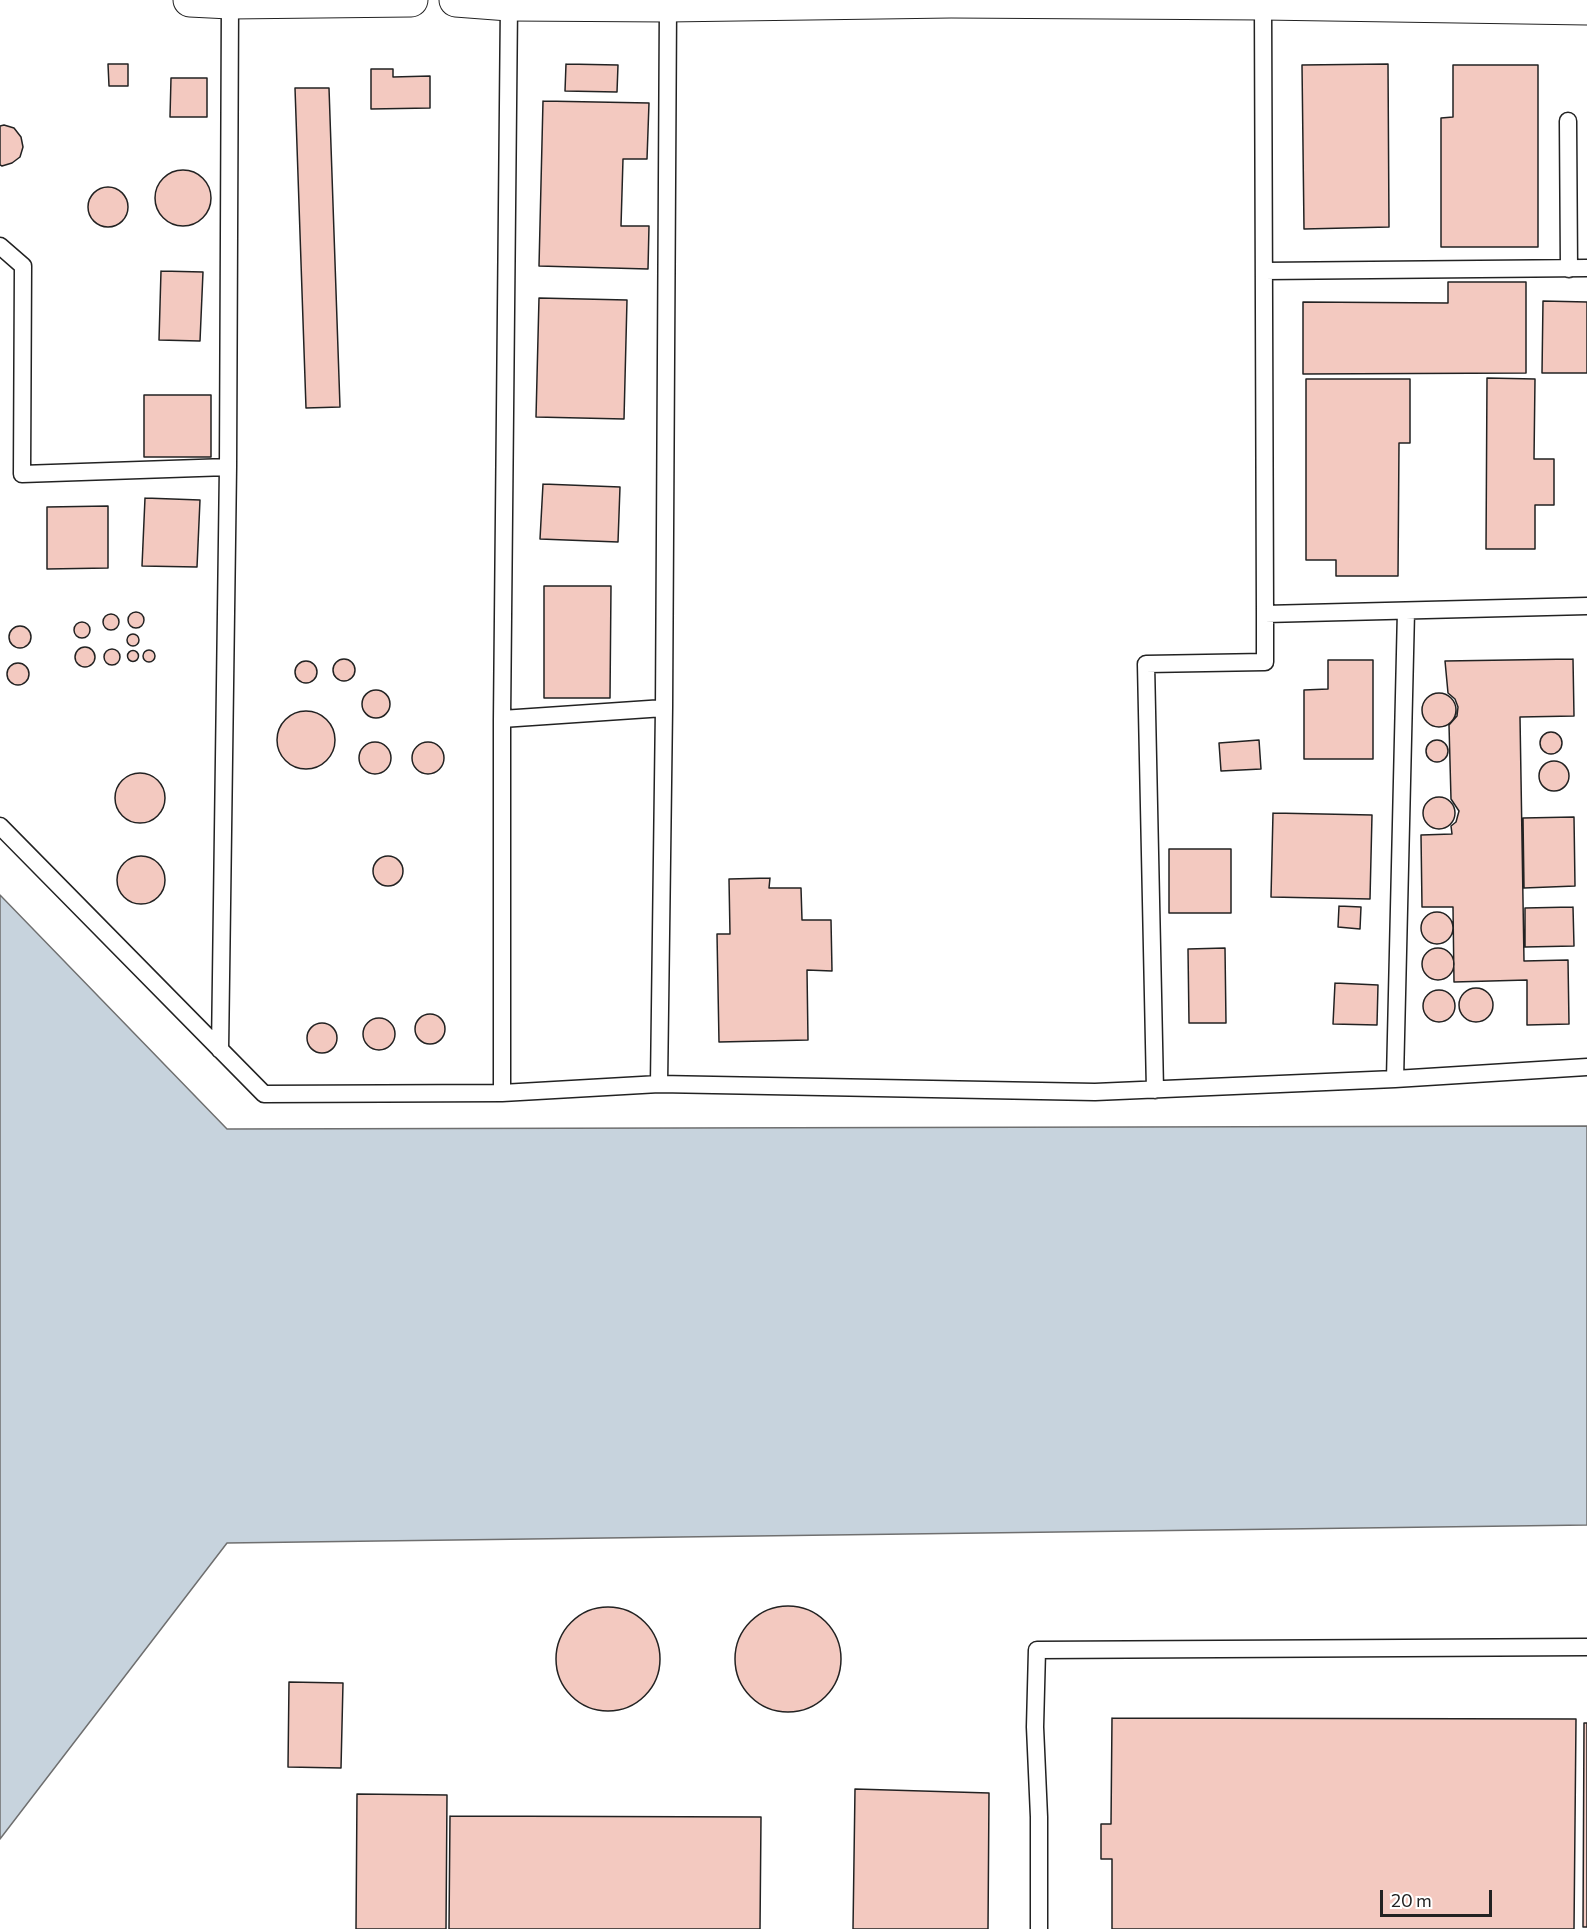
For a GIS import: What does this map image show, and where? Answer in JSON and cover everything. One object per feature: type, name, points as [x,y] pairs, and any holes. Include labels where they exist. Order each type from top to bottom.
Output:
[{"type":"street","points":[[190,0],[230,2],[411,0]]},
{"type":"street","points":[[456,0],[509,4],[668,5],[951,1],[1587,8]]},
{"type":"lane","points":[[220,1050],[228,467],[230,2]]},
{"type":"lane","points":[[1155,1090],[1146,664],[1265,662],[1263,3]]},
{"type":"lane","points":[[502,1093],[502,719],[509,4]]},
{"type":"lane","points":[[659,1084],[664,708],[668,5]]},
{"type":"lane","points":[[1568,121],[1569,268]]},
{"type":"lane","points":[[0,246],[23,266],[22,474],[228,467]]},
{"type":"lane","points":[[1264,271],[1587,268]]},
{"type":"lane","points":[[1265,614],[1587,606]]},
{"type":"lane","points":[[1395,1079],[1406,611]]},
{"type":"lane","points":[[502,719],[664,708]]},
{"type":"lane","points":[[0,826],[264,1094],[502,1093],[659,1084],[1095,1092],[1395,1079],[1587,1067]]},
{"type":"lane","points":[[1039,1929],[1039,1817],[1035,1726],[1037,1650],[1587,1647]]},
{"type":"shaded area","points":[[0,895],[227,1129],[1587,1126],[1587,1525],[227,1543],[0,1839]]},
{"type":"building","points":[[108,64],[128,64],[128,86],[109,86]]},
{"type":"building","points":[[566,64],[618,65],[617,92],[565,91]]},
{"type":"building","points":[[1388,64],[1389,227],[1304,229],[1302,65]]},
{"type":"building","points":[[1453,65],[1538,65],[1538,247],[1441,247],[1441,118],[1453,117]]},
{"type":"building","points":[[371,69],[393,69],[393,77],[430,76],[430,108],[371,109]]},
{"type":"building","points":[[171,78],[207,78],[207,117],[170,117]]},
{"type":"building","points":[[295,88],[329,88],[340,407],[306,408]]},
{"type":"building","points":[[543,101],[649,103],[647,159],[623,159],[621,226],[649,226],[648,269],[539,266]]},
{"type":"building","points":[[0,126],[14,128],[21,137],[23,147],[20,157],[2,166],[0,165]]},
{"type":"building","points":[[177,170],[189,170],[199,174],[207,182],[211,198],[207,214],[199,222],[189,226],[177,226],[167,222],[159,214],[155,204],[155,192],[159,182],[167,174]]},
{"type":"building","points":[[108,187],[122,193],[128,207],[122,221],[108,227],[94,221],[88,207],[94,193]]},
{"type":"building","points":[[161,271],[203,272],[200,341],[159,340]]},
{"type":"building","points":[[1448,282],[1526,282],[1526,373],[1303,374],[1303,302],[1448,303]]},
{"type":"building","points":[[539,298],[627,300],[624,419],[536,417]]},
{"type":"building","points":[[1543,301],[1587,302],[1587,373],[1542,373]]},
{"type":"building","points":[[1487,378],[1535,379],[1534,459],[1554,459],[1554,505],[1535,505],[1535,549],[1486,549]]},
{"type":"building","points":[[1306,379],[1410,379],[1410,443],[1399,443],[1398,576],[1336,576],[1336,560],[1306,560]]},
{"type":"building","points":[[144,395],[211,395],[211,457],[144,457]]},
{"type":"building","points":[[543,484],[620,487],[618,542],[540,539]]},
{"type":"building","points":[[145,498],[200,500],[197,567],[142,566]]},
{"type":"building","points":[[108,506],[108,568],[47,569],[47,507]]},
{"type":"building","points":[[544,586],[611,586],[610,698],[544,698]]},
{"type":"building","points":[[136,612],[142,614],[144,620],[142,626],[136,628],[130,626],[128,620],[130,614]]},
{"type":"building","points":[[108,614],[114,614],[119,622],[117,628],[108,630],[103,625],[103,619]]},
{"type":"building","points":[[79,622],[85,622],[90,630],[88,636],[79,638],[74,633],[74,627]]},
{"type":"building","points":[[20,626],[30,633],[31,637],[24,647],[20,648],[10,641],[9,637],[16,627]]},
{"type":"building","points":[[133,634],[139,640],[133,646],[127,640]]},
{"type":"building","points":[[85,647],[92,650],[95,657],[92,664],[85,667],[78,664],[75,657],[78,650]]},
{"type":"building","points":[[109,649],[115,649],[120,657],[118,663],[109,665],[104,660],[104,654]]},
{"type":"building","points":[[133,650],[139,656],[133,662],[127,656]]},
{"type":"building","points":[[149,650],[155,656],[149,662],[143,656]]},
{"type":"building","points":[[344,659],[352,662],[355,670],[352,678],[344,681],[336,678],[333,670],[336,662]]},
{"type":"building","points":[[1573,659],[1574,716],[1520,717],[1524,961],[1568,960],[1569,1024],[1527,1025],[1527,980],[1454,982],[1453,907],[1422,907],[1421,835],[1452,834],[1451,826],[1456,822],[1459,811],[1451,799],[1449,725],[1457,716],[1458,707],[1455,699],[1448,693],[1445,661]]},
{"type":"building","points":[[1328,660],[1373,660],[1373,759],[1304,759],[1304,690],[1328,689]]},
{"type":"building","points":[[306,661],[314,664],[317,672],[314,680],[306,683],[298,680],[295,672],[298,664]]},
{"type":"building","points":[[18,663],[26,666],[29,674],[26,682],[18,685],[10,682],[7,674],[10,666]]},
{"type":"building","points":[[376,690],[386,694],[390,704],[386,714],[376,718],[366,714],[362,704],[366,694]]},
{"type":"building","points":[[1439,693],[1451,698],[1456,710],[1451,722],[1439,727],[1427,722],[1422,710],[1427,698]]},
{"type":"building","points":[[300,711],[312,711],[327,719],[335,734],[335,746],[327,761],[312,769],[300,769],[285,761],[277,746],[277,734],[285,719]]},
{"type":"building","points":[[1551,732],[1559,735],[1562,743],[1559,751],[1551,754],[1543,751],[1540,743],[1543,735]]},
{"type":"building","points":[[1259,740],[1261,769],[1221,771],[1219,743]]},
{"type":"building","points":[[1437,740],[1445,743],[1448,751],[1445,759],[1437,762],[1429,759],[1426,751],[1429,743]]},
{"type":"building","points":[[375,742],[386,747],[391,758],[386,769],[375,774],[364,769],[359,758],[364,747]]},
{"type":"building","points":[[428,742],[440,746],[444,758],[440,770],[428,774],[416,770],[412,758],[416,746]]},
{"type":"building","points":[[1554,761],[1565,765],[1569,776],[1565,787],[1554,791],[1543,787],[1539,776],[1543,765]]},
{"type":"building","points":[[145,773],[158,780],[164,788],[164,808],[158,816],[150,822],[135,823],[122,816],[116,808],[115,793],[122,780],[130,774]]},
{"type":"building","points":[[1439,797],[1450,802],[1455,813],[1450,824],[1439,829],[1428,824],[1423,813],[1428,802]]},
{"type":"building","points":[[1273,813],[1372,815],[1370,899],[1271,897]]},
{"type":"building","points":[[1574,817],[1575,886],[1524,888],[1523,818]]},
{"type":"building","points":[[1169,849],[1231,849],[1231,913],[1169,913]]},
{"type":"building","points":[[141,856],[158,863],[165,880],[158,897],[141,904],[124,897],[117,880],[124,863]]},
{"type":"building","points":[[388,856],[399,860],[403,871],[399,882],[388,886],[377,882],[373,871],[377,860]]},
{"type":"building","points":[[770,878],[769,888],[801,888],[802,920],[831,920],[832,971],[807,970],[808,1040],[719,1042],[717,934],[730,934],[729,879]]},
{"type":"building","points":[[1339,906],[1361,907],[1360,929],[1338,927]]},
{"type":"building","points":[[1573,907],[1574,946],[1525,947],[1525,908]]},
{"type":"building","points":[[1437,912],[1449,916],[1453,928],[1449,940],[1437,944],[1425,940],[1421,928],[1425,916]]},
{"type":"building","points":[[1225,948],[1226,1023],[1189,1023],[1188,949]]},
{"type":"building","points":[[1438,948],[1449,953],[1454,964],[1449,975],[1438,980],[1427,975],[1422,964],[1427,953]]},
{"type":"building","points":[[1335,983],[1378,985],[1377,1025],[1333,1024]]},
{"type":"building","points":[[1476,988],[1488,993],[1493,1005],[1488,1017],[1476,1022],[1464,1017],[1459,1005],[1464,993]]},
{"type":"building","points":[[1439,990],[1451,994],[1455,1006],[1451,1018],[1439,1022],[1427,1018],[1423,1006],[1427,994]]},
{"type":"building","points":[[430,1014],[441,1018],[445,1029],[441,1040],[430,1044],[419,1040],[415,1029],[419,1018]]},
{"type":"building","points":[[379,1018],[390,1023],[395,1034],[390,1045],[379,1050],[368,1045],[363,1034],[368,1023]]},
{"type":"building","points":[[322,1023],[332,1028],[337,1038],[332,1048],[322,1053],[312,1048],[307,1038],[312,1028]]},
{"type":"building","points":[[788,1606],[808,1610],[825,1622],[837,1639],[841,1659],[837,1679],[825,1696],[808,1708],[788,1712],[768,1708],[751,1696],[739,1679],[735,1659],[739,1639],[751,1622],[768,1610]]},
{"type":"building","points":[[608,1607],[628,1611],[645,1622],[656,1639],[660,1659],[656,1679],[645,1696],[628,1707],[608,1711],[588,1707],[571,1696],[560,1679],[556,1659],[560,1639],[571,1622],[588,1611]]},
{"type":"building","points":[[289,1682],[343,1683],[341,1768],[288,1767]]},
{"type":"building","points":[[1112,1718],[1576,1719],[1574,1929],[1112,1929],[1112,1859],[1101,1859],[1101,1824],[1111,1824]]},
{"type":"building","points":[[1584,1723],[1587,1723],[1587,1927],[1583,1927]]},
{"type":"building","points":[[855,1789],[989,1793],[988,1929],[853,1929]]},
{"type":"building","points":[[357,1794],[447,1795],[446,1929],[356,1929]]},
{"type":"building","points":[[450,1816],[761,1817],[760,1929],[449,1929]]}]
